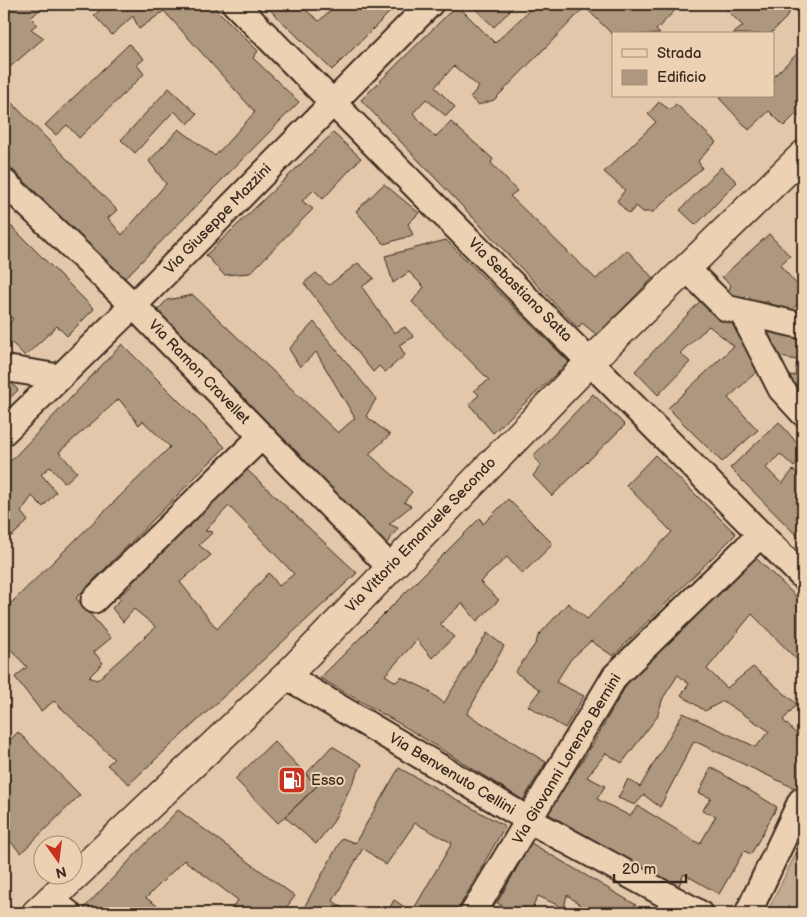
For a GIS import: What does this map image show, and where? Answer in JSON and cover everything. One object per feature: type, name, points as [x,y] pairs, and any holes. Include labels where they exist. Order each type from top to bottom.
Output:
[{"type":"main road","name":"Via Vittorio Emanuele Secondo","points":[[51,909],[286,676],[591,361],[803,155]]},
{"type":"street","name":"Via Sebastiano Satta","points":[[235,4],[591,361],[803,577]]},
{"type":"street","name":"Via Giuseppe Mazzini","points":[[4,432],[133,305],[430,4]]},
{"type":"street","name":"Via Ramon Cravellet","points":[[4,182],[133,305],[390,567]]},
{"type":"street","points":[[686,268],[726,308],[803,326]]},
{"type":"street","points":[[742,312],[781,389],[803,413]]},
{"type":"street","points":[[4,371],[9,370],[59,377]]},
{"type":"street","points":[[94,600],[262,436]]},
{"type":"street","name":"Via Giovanni Lorenzo Bernini","points":[[473,913],[614,676],[761,534]]},
{"type":"street","name":"Via Benvenuto Cellini","points":[[286,676],[529,820],[699,913]]},
{"type":"street","points":[[748,913],[801,801]]},
{"type":"shaded area","points":[[803,839],[803,913],[767,913]]},
{"type":"building","points":[[4,4],[45,4],[31,18],[37,24],[31,29],[44,38],[4,72]]},
{"type":"building","points":[[108,4],[211,4],[258,51],[253,58],[299,102],[124,279],[4,161],[4,95],[117,210],[108,218],[122,235],[166,184],[149,161],[179,129],[215,156],[255,112],[164,11],[139,29],[133,16],[112,35],[94,15]]},
{"type":"building","points":[[264,4],[305,4],[302,7],[319,21],[337,4],[398,4],[332,70]]},
{"type":"building","points":[[470,4],[516,4],[494,27]]},
{"type":"building","points":[[536,4],[681,4],[656,30],[658,32],[612,32],[612,34],[585,7],[494,100],[478,105],[470,97],[479,87],[454,66],[435,87],[455,107],[446,116],[426,99],[413,113],[435,137],[451,122],[493,159],[491,163],[517,191],[510,196],[596,279],[627,250],[653,278],[597,335],[582,323],[578,328],[361,100],[457,5],[495,43]]},
{"type":"building","points":[[721,4],[793,5],[786,18],[772,32],[736,32],[743,26]]},
{"type":"building","points":[[129,44],[144,59],[137,65],[144,74],[79,138],[67,125],[56,135],[45,125]]},
{"type":"building","points":[[803,48],[803,121],[796,114],[784,126],[769,111],[749,130],[719,98],[774,98],[774,76]]},
{"type":"building","points":[[169,88],[197,114],[188,124],[174,111],[135,153],[121,140]]},
{"type":"building","points":[[659,102],[670,110],[676,104],[716,142],[698,161],[702,168],[653,212],[643,212],[636,206],[629,214],[617,201],[625,190],[604,172],[656,122],[648,114]]},
{"type":"building","points":[[333,133],[361,158],[323,199],[314,190],[302,201],[313,209],[250,273],[224,275],[206,255]]},
{"type":"building","points":[[721,167],[737,182],[696,225],[680,210]]},
{"type":"building","points":[[384,184],[419,213],[408,224],[413,235],[384,244],[356,211]]},
{"type":"building","points":[[4,219],[94,309],[67,336],[57,326],[25,356],[4,335],[4,328],[13,319],[4,310]]},
{"type":"building","points":[[769,234],[790,256],[780,265],[803,292],[803,298],[789,313],[780,306],[777,310],[767,301],[758,308],[747,295],[739,305],[727,294],[731,285],[722,277]]},
{"type":"building","points":[[446,240],[569,362],[493,433],[469,404],[479,395],[474,390],[489,380],[412,302],[424,287],[409,272],[393,283],[385,256]]},
{"type":"building","points":[[358,263],[374,278],[362,287],[394,333],[405,327],[414,337],[399,345],[405,355],[385,372],[379,366],[373,372],[304,283],[316,273],[329,285]]},
{"type":"building","points":[[193,295],[338,433],[355,418],[316,352],[300,367],[289,349],[314,322],[376,399],[366,416],[390,435],[369,454],[412,492],[404,502],[411,506],[389,524],[398,528],[384,547],[154,314],[167,300]]},
{"type":"building","points":[[703,298],[744,330],[764,365],[728,398],[758,430],[722,462],[668,408],[734,346],[709,326],[680,353],[690,362],[658,395],[635,371]]},
{"type":"building","points":[[760,325],[803,336],[803,398],[786,382],[789,375],[795,376],[797,360],[769,355]]},
{"type":"building","points":[[122,344],[225,447],[76,598],[111,638],[94,652],[103,663],[89,677],[97,680],[156,627],[134,609],[123,622],[112,608],[121,599],[117,597],[133,585],[130,580],[153,560],[148,555],[172,532],[178,536],[244,467],[357,573],[129,784],[107,765],[114,759],[54,701],[41,711],[15,677],[27,667],[4,642],[4,610],[170,447],[143,421],[139,425],[119,399],[59,452],[77,472],[65,483],[50,467],[41,474],[56,492],[43,507],[32,496],[21,512],[28,521],[12,536],[4,527],[4,468]],"holes":[[[229,506],[294,574],[279,586],[269,573],[217,629],[180,582],[211,555],[199,545],[213,532],[205,531]]]},
{"type":"building","points":[[4,377],[18,390],[4,404]]},
{"type":"building","points":[[593,394],[625,425],[552,496],[533,476],[541,465],[533,456]]},
{"type":"building","points":[[779,422],[803,450],[803,456],[794,467],[780,454],[766,468],[782,484],[793,470],[803,478],[803,542],[730,468]]},
{"type":"building","points":[[655,455],[736,534],[613,656],[591,641],[571,659],[556,682],[584,696],[565,728],[528,706],[540,690],[515,672],[536,643],[538,636],[568,603],[587,619],[672,532],[626,485]]},
{"type":"building","points":[[508,499],[553,544],[522,574],[507,557],[480,582],[499,600],[477,621],[462,603],[440,624],[454,637],[432,658],[417,640],[385,675],[396,682],[401,677],[426,689],[444,703],[487,633],[504,646],[467,714],[546,762],[523,800],[407,728],[320,678],[480,518],[483,524]]},
{"type":"building","points":[[756,558],[803,603],[803,666],[752,614],[707,669],[727,688],[753,667],[797,704],[783,720],[803,741],[803,792],[694,741],[660,807],[644,795],[635,805],[618,798],[628,779],[640,787],[683,713],[756,747],[769,731],[723,701],[705,711],[681,695],[689,684],[678,675],[663,698],[657,717],[622,763],[606,753],[587,777],[605,786],[597,799],[630,816],[638,806],[700,844],[716,816],[702,811],[711,798],[699,793],[711,767],[777,807],[751,854],[744,851],[719,894],[684,874],[677,890],[547,813],[590,749],[628,682]]},
{"type":"building","points":[[18,732],[80,795],[40,834],[32,834],[32,842],[21,853],[4,835],[4,746]]},
{"type":"building","points":[[274,741],[317,786],[278,823],[235,779]]},
{"type":"building","points":[[332,746],[362,764],[333,822],[316,844],[285,817],[317,786],[306,774]]},
{"type":"building","points":[[399,768],[505,826],[456,913],[387,913],[394,900],[412,912],[452,843],[415,823],[386,865],[363,848],[333,901],[350,913],[301,913],[342,838],[355,843]]},
{"type":"building","points":[[178,810],[295,896],[282,913],[228,913],[238,900],[184,860],[146,898],[168,913],[91,913],[84,908]]},
{"type":"building","points":[[531,843],[636,905],[632,913],[592,913],[567,895],[564,908],[538,896],[530,913],[515,913],[497,903]]},
{"type":"place","name":"Esso","points":[[292,780]]}]
